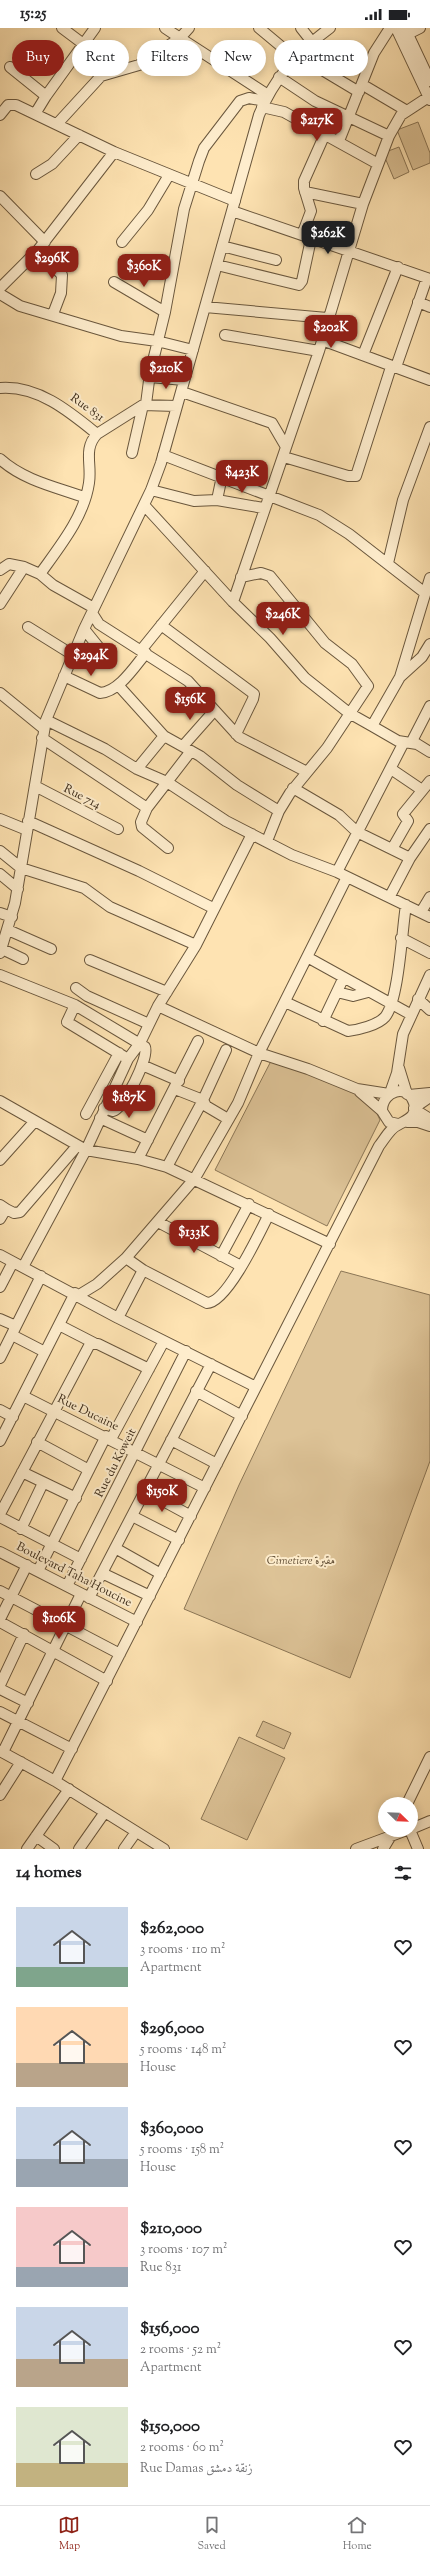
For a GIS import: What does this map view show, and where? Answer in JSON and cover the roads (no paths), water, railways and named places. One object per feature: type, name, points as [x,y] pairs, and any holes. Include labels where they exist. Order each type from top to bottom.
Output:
[{"type":"street","points":[[62,28],[78,40]]},
{"type":"street","points":[[85,40],[95,28]]},
{"type":"street","points":[[165,28],[265,101],[378,164]]},
{"type":"street","points":[[57,124],[101,76],[139,65],[180,38],[189,28]]},
{"type":"street","points":[[259,28],[274,40]]},
{"type":"street","points":[[301,28],[310,40]]},
{"type":"street","points":[[315,40],[330,28]]},
{"type":"street","points":[[339,141],[347,117],[361,88],[374,53],[390,28]]},
{"type":"street","points":[[233,602],[319,351],[328,318],[378,164],[389,136],[401,115],[430,97],[396,28]]},
{"type":"street","points":[[420,28],[407,31],[430,81]]},
{"type":"street","points":[[35,114],[46,96],[60,80],[72,60]]},
{"type":"street","points":[[10,67],[46,96]]},
{"type":"street","points":[[23,959],[1,951],[12,918],[18,889],[20,868],[44,729],[84,629],[151,490],[163,455],[176,406],[182,392],[184,380],[222,246],[265,101],[279,76],[315,101],[389,136]]},
{"type":"street","points":[[335,76],[407,111]]},
{"type":"street","points":[[132,453],[145,404],[157,341],[165,312],[184,209],[204,148],[235,106],[244,99],[265,101]]},
{"type":"street","points":[[1,111],[12,104],[114,152],[192,184],[234,206],[307,237],[398,266],[428,278],[394,367],[356,476],[348,476],[285,452],[272,423],[182,392]]},
{"type":"street","points":[[217,265],[299,285],[302,282],[311,211],[305,192],[304,181],[325,134]]},
{"type":"street","points":[[36,174],[52,164],[79,135]]},
{"type":"street","points":[[1,284],[42,246],[114,152]]},
{"type":"street","points":[[122,242],[152,205],[169,175]]},
{"type":"street","points":[[305,192],[364,204]]},
{"type":"street","points":[[0,196],[42,246],[62,275],[61,293],[53,314]]},
{"type":"street","points":[[222,246],[276,260]]},
{"type":"street","points":[[363,355],[398,266]]},
{"type":"street","points":[[114,282],[165,312]]},
{"type":"street","points":[[0,294],[20,306],[53,314],[121,336],[157,341],[193,350]]},
{"type":"street","points":[[418,302],[430,307]]},
{"type":"street","points":[[205,307],[328,318]]},
{"type":"street","points":[[225,335],[319,351]]},
{"type":"street","points":[[322,340],[430,380]]},
{"type":"street","points":[[150,377],[184,380]]},
{"type":"street","name":"Rue 831","points":[[0,388],[18,389],[51,400],[98,434],[145,404]]},
{"type":"street","points":[[145,404],[176,406]]},
{"type":"street","points":[[388,563],[405,493],[430,427]]},
{"type":"street","points":[[40,574],[71,530],[84,497],[89,479],[88,451],[91,441],[98,434]]},
{"type":"street","points":[[163,455],[269,494],[319,515],[388,563],[426,598]]},
{"type":"street","points":[[1,462],[29,478],[84,497]]},
{"type":"street","points":[[217,500],[222,476]]},
{"type":"street","points":[[151,490],[194,501],[217,500],[264,508]]},
{"type":"street","points":[[144,505],[233,602],[270,638],[305,678],[349,713],[372,726],[430,752]]},
{"type":"street","points":[[0,570],[9,564],[24,567],[40,574],[53,585],[93,610],[99,624],[144,651],[188,681],[236,734],[307,772]]},
{"type":"street","points":[[0,604],[24,567]]},
{"type":"street","points":[[64,676],[100,692],[106,692],[118,685],[144,651],[161,624],[205,571]]},
{"type":"street","points":[[241,577],[261,573],[270,576],[325,643],[352,664],[364,678],[368,686],[327,748],[293,788],[279,811],[267,842]]},
{"type":"street","points":[[372,726],[400,677],[426,598],[430,578]]},
{"type":"street","points":[[161,624],[254,694],[236,734]]},
{"type":"street","points":[[28,627],[73,656]]},
{"type":"street","points":[[84,629],[109,660]]},
{"type":"street","points":[[400,677],[422,657],[430,644]]},
{"type":"street","points":[[118,685],[164,736],[187,749],[253,796],[279,811]]},
{"type":"street","points":[[0,693],[44,729],[147,808]]},
{"type":"street","points":[[337,872],[391,769],[430,706]]},
{"type":"street","points":[[168,848],[141,826],[147,808],[167,782],[187,749],[214,711]]},
{"type":"street","points":[[44,729],[99,746],[137,769],[167,782],[207,809],[292,855],[347,876],[425,914],[430,897]]},
{"type":"street","points":[[137,769],[164,736]]},
{"type":"street","points":[[391,769],[422,790]]},
{"type":"street","points":[[392,849],[407,822],[403,814],[430,781]]},
{"type":"street","name":"Rue 714","points":[[35,786],[118,830]]},
{"type":"street","points":[[293,788],[339,815],[357,832],[410,858]]},
{"type":"street","points":[[0,819],[28,826],[140,871],[214,908]]},
{"type":"street","points":[[390,896],[410,858],[430,829]]},
{"type":"street","points":[[86,1114],[124,1056],[140,1043],[158,1006],[196,945],[252,834]]},
{"type":"street","points":[[0,851],[20,868],[84,888],[110,907],[196,945]]},
{"type":"street","points":[[0,874],[18,889]]},
{"type":"street","points":[[0,1441],[59,1325],[77,1294],[97,1284],[126,1258],[195,1178],[238,1103],[259,1054],[347,876]]},
{"type":"street","points":[[285,1002],[343,1030],[352,1030],[380,1022],[392,1003],[406,905]]},
{"type":"street","points":[[0,914],[12,918]]},
{"type":"street","points":[[8,930],[51,949]]},
{"type":"street","points":[[401,938],[430,953]]},
{"type":"street","points":[[307,957],[343,979],[392,1003],[410,1014]]},
{"type":"street","points":[[90,960],[167,992]]},
{"type":"street","points":[[0,975],[76,1006],[145,1047],[146,1053],[142,1065],[119,1108],[113,1112],[104,1108]]},
{"type":"street","points":[[389,1094],[398,1066],[403,1034],[410,1014],[430,975]]},
{"type":"street","points":[[323,1021],[343,979]]},
{"type":"street","points":[[76,988],[87,996],[150,1024]]},
{"type":"street","points":[[337,992],[353,996],[368,992]]},
{"type":"street","points":[[418,999],[430,1010]]},
{"type":"street","points":[[76,1006],[67,1022],[124,1056]]},
{"type":"street","points":[[158,1006],[259,1054],[308,1069],[357,1089],[389,1094]]},
{"type":"street","points":[[138,1159],[177,1085],[198,1041]]},
{"type":"street","points":[[167,1167],[203,1100],[226,1050]]},
{"type":"street","points":[[23,1267],[81,1148],[100,1118],[124,1056]]},
{"type":"street","points":[[142,1065],[203,1100],[206,1106],[228,1119]]},
{"type":"street","points":[[398,1066],[414,1108],[430,1119]]},
{"type":"street","points":[[357,1089],[383,1114],[402,1123],[422,1123],[430,1126]]},
{"type":"street","points":[[379,1146],[384,1099],[389,1094],[398,1091],[408,1095],[430,1092]]},
{"type":"street","points":[[56,1781],[379,1146],[402,1123],[412,1116],[414,1108],[430,1097]]},
{"type":"street","points":[[0,1101],[81,1148],[138,1159],[167,1167],[195,1178],[330,1244]]},
{"type":"street","points":[[100,1118],[148,1140]]},
{"type":"street","points":[[0,1160],[35,1121]]},
{"type":"street","points":[[0,1219],[3,1207],[14,1213],[20,1212],[81,1148]]},
{"type":"street","points":[[222,1256],[249,1204]]},
{"type":"street","points":[[126,1258],[143,1270],[210,1303],[220,1298],[241,1266],[269,1214]]},
{"type":"street","points":[[158,1222],[241,1266]]},
{"type":"street","points":[[0,1255],[77,1294],[118,1318],[256,1387]]},
{"type":"street","points":[[0,1287],[13,1262]]},
{"type":"street","points":[[118,1318],[143,1270]]},
{"type":"street","points":[[0,1358],[41,1276]]},
{"type":"street","points":[[0,1319],[46,1352]]},
{"type":"street","points":[[59,1325],[91,1345],[149,1369]]},
{"type":"street","points":[[38,1571],[89,1470],[164,1341]]},
{"type":"street","points":[[0,1514],[37,1442],[91,1345]]},
{"type":"street","name":"Rue du Koweit","points":[[67,1586],[186,1351]]},
{"type":"street","points":[[164,1849],[56,1781],[1,1751],[19,1721],[66,1624],[102,1573],[158,1463],[211,1364]]},
{"type":"street","points":[[196,1391],[242,1416]]},
{"type":"street","name":"Rue Ducaine","points":[[24,1396],[205,1488]]},
{"type":"street","points":[[0,1410],[13,1417]]},
{"type":"street","points":[[171,1440],[217,1464]]},
{"type":"street","points":[[37,1442],[89,1470]]},
{"type":"street","points":[[22,1472],[76,1498]]},
{"type":"street","points":[[21,1530],[43,1483]]},
{"type":"street","points":[[145,1491],[191,1516]]},
{"type":"street","points":[[132,1516],[179,1540]]},
{"type":"street","points":[[0,1517],[21,1530],[81,1559]]},
{"type":"street","points":[[115,1548],[161,1574]]},
{"type":"street","name":"Boulevard Taha Houcine","points":[[0,1552],[137,1622]]},
{"type":"street","points":[[27,1565],[0,1621],[107,1681]]},
{"type":"street","points":[[102,1573],[150,1596]]},
{"type":"street","points":[[0,1591],[66,1624],[120,1654]]},
{"type":"street","points":[[0,1684],[24,1634]]},
{"type":"street","points":[[0,1690],[28,1703]]},
{"type":"street","points":[[0,1712],[72,1749]]},
{"type":"street","points":[[410,1797],[430,1757]]},
{"type":"street","points":[[0,1794],[21,1762]]},
{"type":"street","points":[[27,1849],[69,1789]]},
{"type":"street","points":[[79,1849],[105,1812]]},
{"type":"street","points":[[418,1826],[430,1821]]},
{"type":"street","points":[[124,1849],[136,1832]]},
{"type":"street","points":[[36,1836],[54,1849]]},
{"type":"street","points":[[356,1849],[383,1837]]},
{"type":"street","points":[[384,1849],[390,1837]]},
{"type":"street","points":[[414,1837],[418,1849]]},
{"type":"park label","name":"Cimetiere مقبرة","points":[[301,1561]]}]
